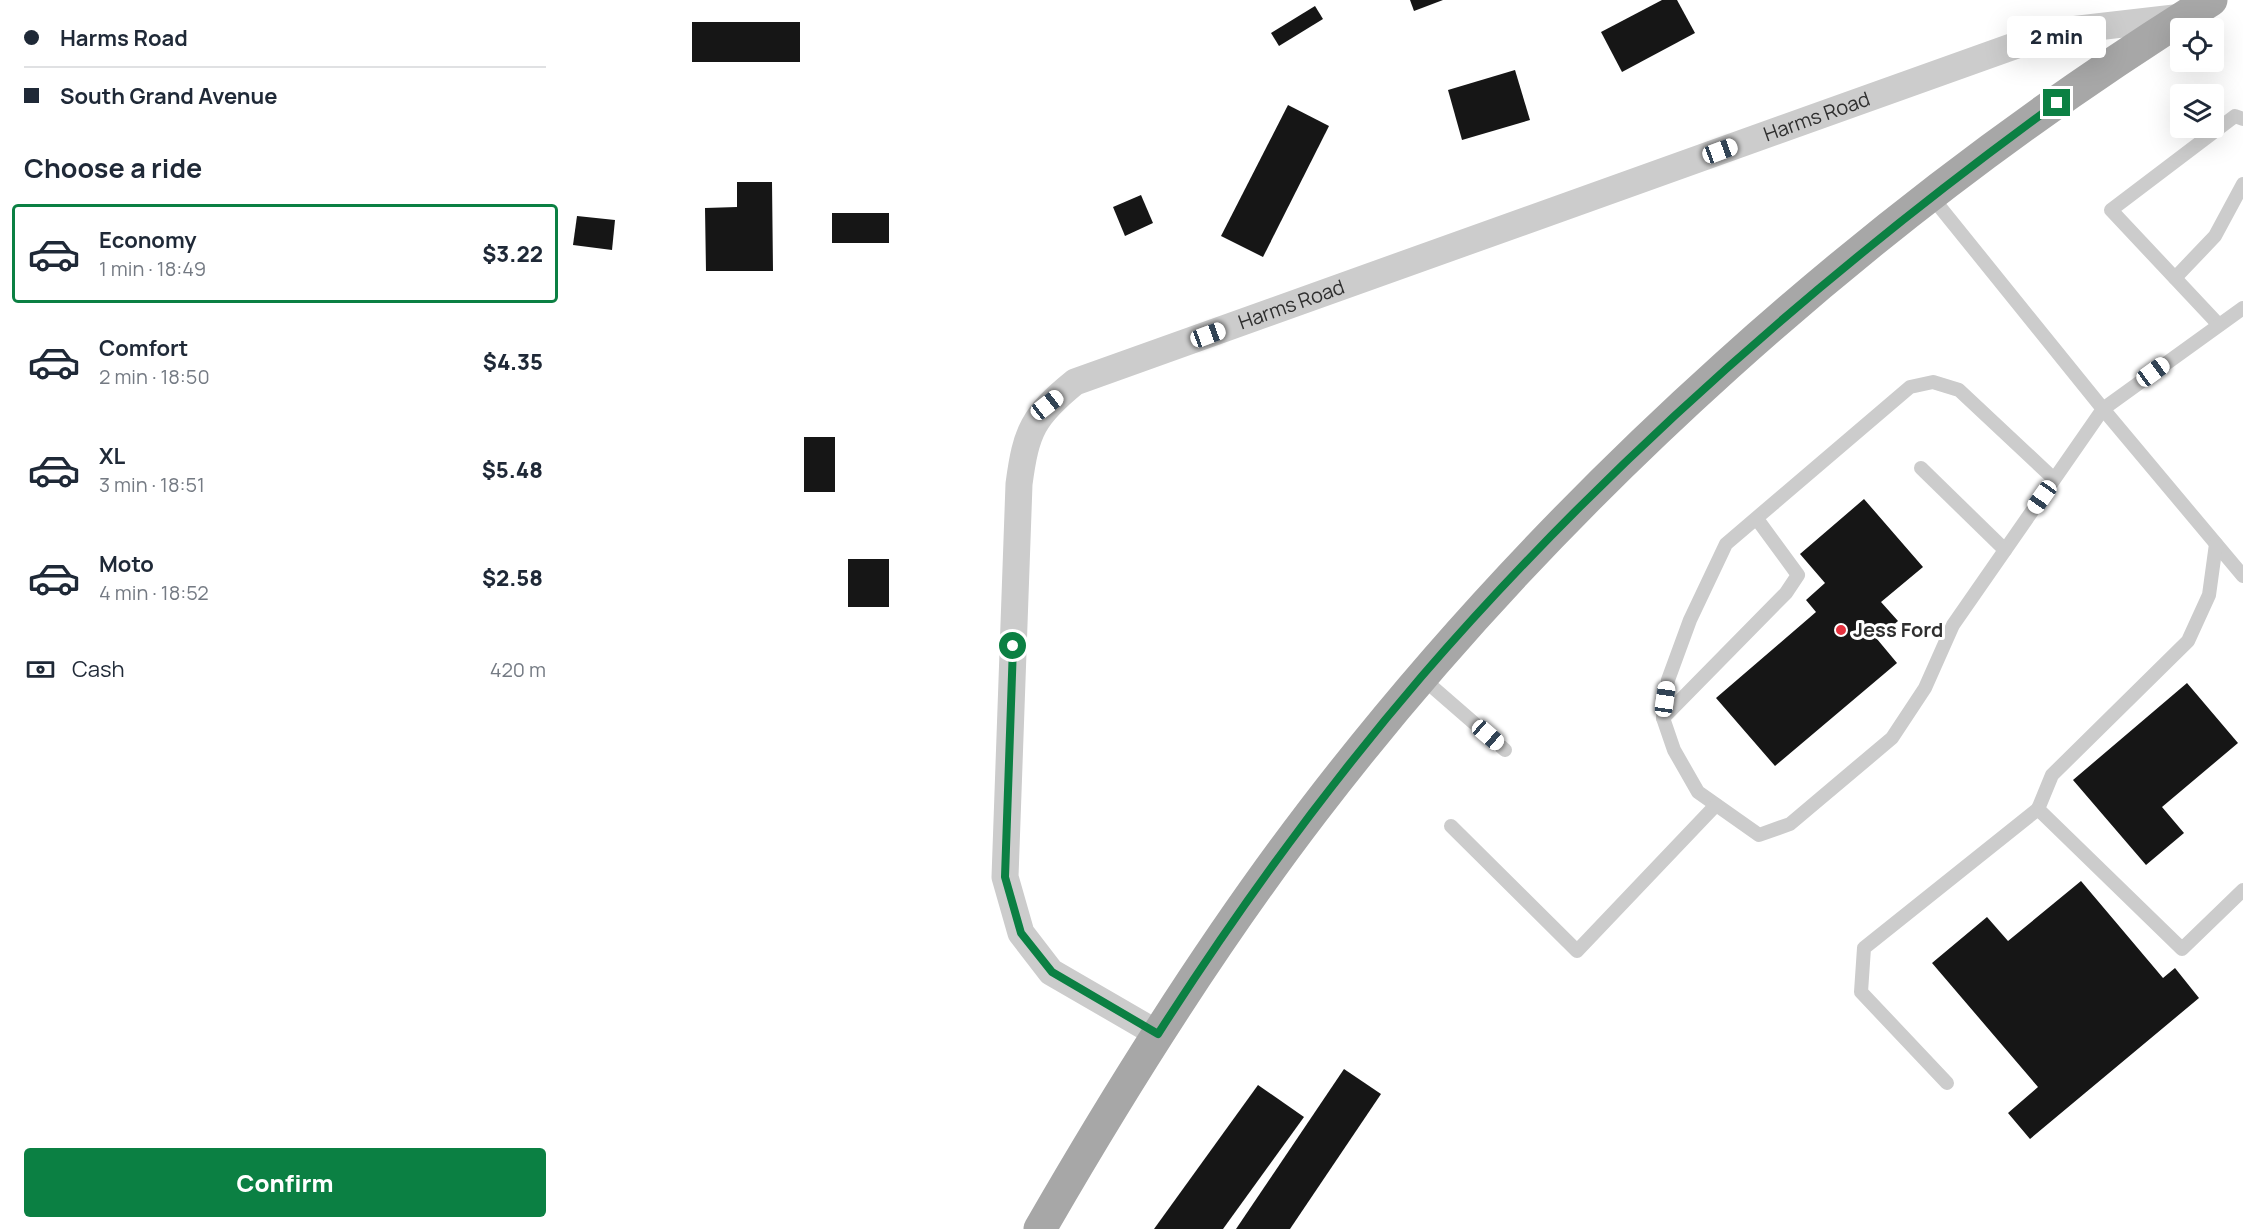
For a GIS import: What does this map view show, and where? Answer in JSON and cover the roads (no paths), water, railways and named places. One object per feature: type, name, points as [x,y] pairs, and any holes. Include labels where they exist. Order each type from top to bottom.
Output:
[{"type":"main road","points":[[2183,18],[2211,0]]},
{"type":"main road","points":[[1040,1229],[1097,1130],[1196,974],[1308,818],[1421,677],[1530,558],[1649,438],[1810,295],[1931,195],[2057,103],[2170,27]]},
{"type":"street","name":"Harms Road","points":[[1158,1034],[1052,972],[1021,933],[1005,877],[1019,484],[1025,443],[1047,405],[1075,382],[2053,32],[2170,19]]},
{"type":"lane","points":[[2219,325],[2111,210],[2235,116],[2243,119]]},
{"type":"lane","points":[[2175,278],[2215,236],[2243,184]]},
{"type":"lane","points":[[1931,195],[2103,409],[2243,576]]},
{"type":"lane","points":[[2054,479],[1959,390],[1933,382],[1910,387],[1726,544],[1690,620],[1668,680],[1663,718],[1674,750],[1698,792],[1759,835],[1790,824],[1892,738],[1925,688],[1953,626],[2103,409],[2243,308]]},
{"type":"lane","points":[[1921,468],[2005,550]]},
{"type":"lane","points":[[1663,718],[1786,593],[1798,575],[1757,519]]},
{"type":"lane","points":[[1947,1083],[1861,992],[1864,948],[2038,809],[2052,775],[2188,642],[2209,595],[2216,544]]},
{"type":"lane","points":[[1421,677],[1505,750]]},
{"type":"lane","points":[[1451,826],[1577,951],[1716,805]]},
{"type":"lane","points":[[2038,809],[2182,949],[2243,890]]},
{"type":"place","name":"Jess Ford","points":[[1841,630]]}]
